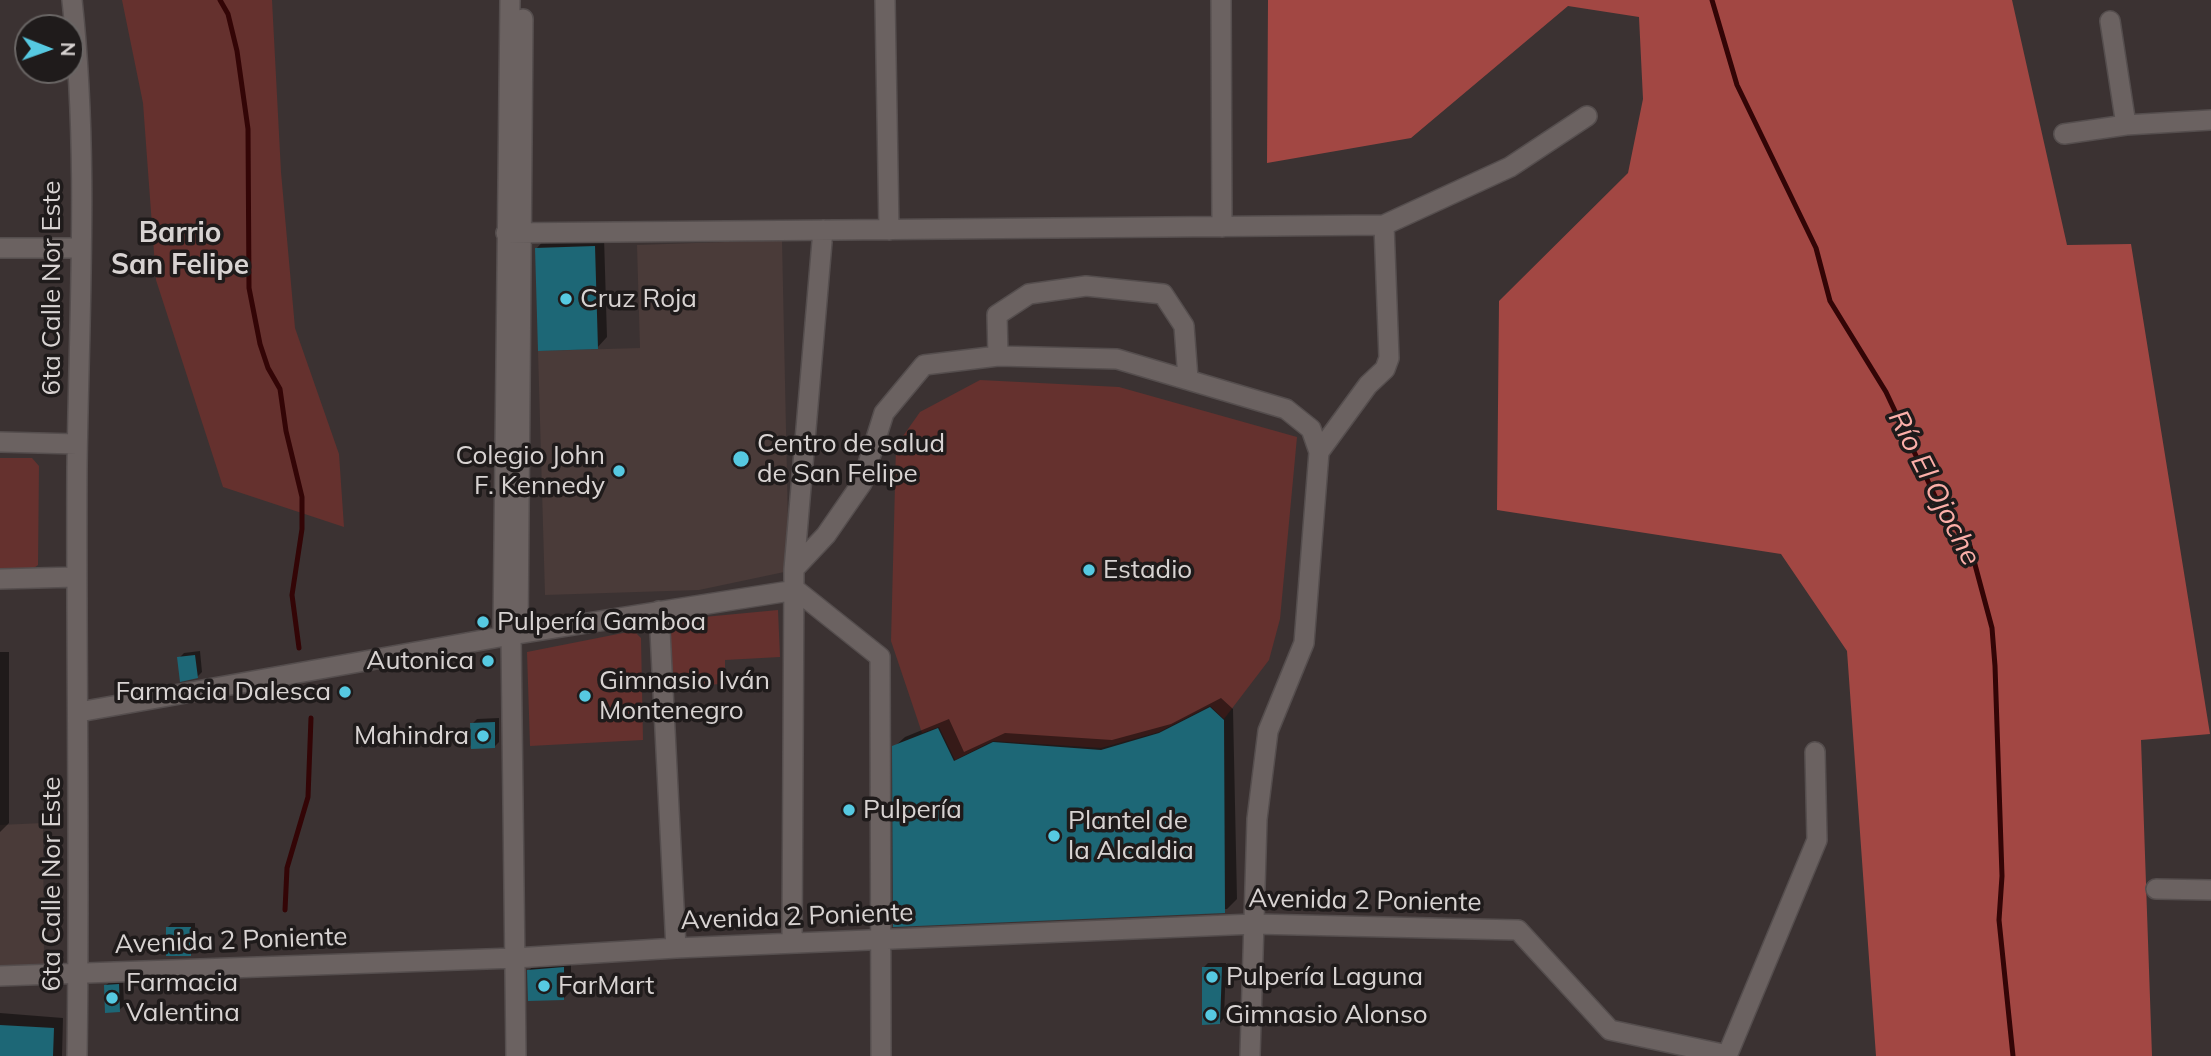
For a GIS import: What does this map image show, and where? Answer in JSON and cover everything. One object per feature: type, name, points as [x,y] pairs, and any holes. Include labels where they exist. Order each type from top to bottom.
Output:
[{"type":"street","name":"6ta Calle Nor Este","points":[[72,0],[78,52],[80,247],[76,577],[79,712],[77,1056]]},
{"type":"street","points":[[510,0],[513,233],[511,635],[516,1056]]},
{"type":"street","points":[[513,233],[523,0]]},
{"type":"street","points":[[885,0],[889,230]]},
{"type":"street","points":[[1221,0],[1222,227]]},
{"type":"street","points":[[2110,21],[2126,125]]},
{"type":"street","points":[[513,233],[1384,225],[1510,167],[1587,116]]},
{"type":"street","points":[[2064,134],[2126,125],[2211,120]]},
{"type":"street","points":[[1319,452],[1368,385],[1385,369],[1390,358],[1384,225]]},
{"type":"street","points":[[792,943],[796,590],[794,569],[823,230]]},
{"type":"street","points":[[0,248],[80,247]]},
{"type":"street","points":[[998,356],[997,316],[1029,294],[1086,286],[1163,294],[1184,326],[1188,379]]},
{"type":"street","points":[[794,569],[826,535],[862,482],[884,413],[924,365],[998,356],[1116,359],[1286,409],[1311,429],[1319,452],[1304,643],[1268,732],[1256,819],[1250,1056]]},
{"type":"street","points":[[0,442],[78,444]]},
{"type":"street","points":[[0,579],[76,577]]},
{"type":"street","points":[[79,712],[511,635],[796,590],[880,657],[881,1056]]},
{"type":"street","points":[[659,611],[676,948]]},
{"type":"street","points":[[1727,1055],[1817,840],[1815,752]]},
{"type":"street","points":[[2156,889],[2211,890]]},
{"type":"street","name":"Avenida 2 Poniente","points":[[0,976],[515,958],[676,948],[1254,925],[1518,930],[1595,1018],[1610,1030],[1727,1055]]},
{"type":"shaded area","points":[[122,0],[272,0],[281,172],[295,328],[339,454],[344,527],[223,487],[156,280],[143,103]]},
{"type":"shaded area","points":[[1268,0],[2012,0],[2067,245],[2131,244],[2210,734],[2141,740],[2152,1056],[1876,1056],[1847,651],[1781,554],[1497,510],[1499,301],[1628,173],[1643,99],[1639,17],[1568,6],[1411,138],[1267,163]]},
{"type":"shaded area","points":[[782,240],[789,571],[699,590],[545,595],[538,351],[640,348],[637,245]]},
{"type":"shaded area","name":"Estadio","points":[[980,380],[1119,387],[1297,437],[1280,619],[1269,660],[1224,719],[1210,706],[1159,732],[1101,748],[993,741],[955,760],[939,727],[922,733],[891,641],[896,446],[920,412]]},
{"type":"shaded area","points":[[0,458],[32,458],[39,466],[38,565],[30,571],[0,571]]},
{"type":"shaded area","points":[[778,610],[780,657],[725,660],[725,684],[668,686],[665,638],[672,620]]},
{"type":"shaded area","name":"Gimnasio Iván Montenegro","points":[[628,632],[636,633],[641,638],[643,740],[530,746],[527,652]]},
{"type":"shaded area","points":[[43,823],[44,965],[0,967],[0,825]]},
{"type":"building","name":"Cruz Roja","points":[[595,246],[598,349],[538,351],[535,248]]},
{"type":"building","points":[[195,655],[198,678],[180,682],[177,657]]},
{"type":"building","name":"Plantel de la Alcaldia","points":[[1210,707],[1224,720],[1225,913],[893,927],[892,746],[938,728],[954,761],[993,742],[1101,750],[1159,733]]},
{"type":"building","name":"Mahindra","points":[[495,722],[495,748],[471,749],[470,723]]},
{"type":"building","points":[[166,927],[191,927],[191,956],[166,956]]},
{"type":"building","name":"FarMart","points":[[564,967],[564,1000],[528,1001],[527,970]]},
{"type":"building","points":[[1202,967],[1222,967],[1220,1024],[1202,1025]]},
{"type":"building","name":"Farmacia Valentina","points":[[119,984],[120,1012],[105,1013],[104,985]]},
{"type":"building","points":[[0,1025],[54,1028],[53,1056],[0,1056]]},
{"type":"waterway","points":[[220,0],[228,14],[237,51],[248,129],[249,288],[260,344],[268,368],[280,389],[286,431],[302,497],[302,529],[292,595],[299,648]]},
{"type":"waterway","name":"Río El Ojoche","points":[[1712,0],[1737,85],[1816,248],[1830,301],[1886,392],[1941,509],[1970,546],[1992,628],[2002,876],[1999,920],[2013,1056]]},
{"type":"waterway","points":[[285,910],[287,868],[308,797],[311,718]]},
{"type":"place","name":"Cruz Roja","points":[[566,299]]},
{"type":"place","name":"Centro de salud de San Felipe","points":[[741,459]]},
{"type":"place","name":"Colegio John F. Kennedy","points":[[619,471]]},
{"type":"place","name":"Estadio","points":[[1089,570]]},
{"type":"place","name":"Pulpería Gamboa","points":[[483,622]]},
{"type":"place","name":"Autonica","points":[[488,661]]},
{"type":"place","name":"Farmacia Dalesca","points":[[345,692]]},
{"type":"place","name":"Gimnasio Iván Montenegro","points":[[585,696]]},
{"type":"place","name":"Mahindra","points":[[483,736]]},
{"type":"place","name":"Pulpería","points":[[849,810]]},
{"type":"place","name":"Plantel de la Alcaldia","points":[[1054,836]]},
{"type":"place","name":"Pulpería Laguna","points":[[1212,977]]},
{"type":"place","name":"FarMart","points":[[544,986]]},
{"type":"place","name":"Farmacia Valentina","points":[[112,998]]},
{"type":"place","name":"Gimnasio Alonso","points":[[1211,1015]]},
{"type":"district","name":"Barrio San Felipe","points":[[180,250]]}]
